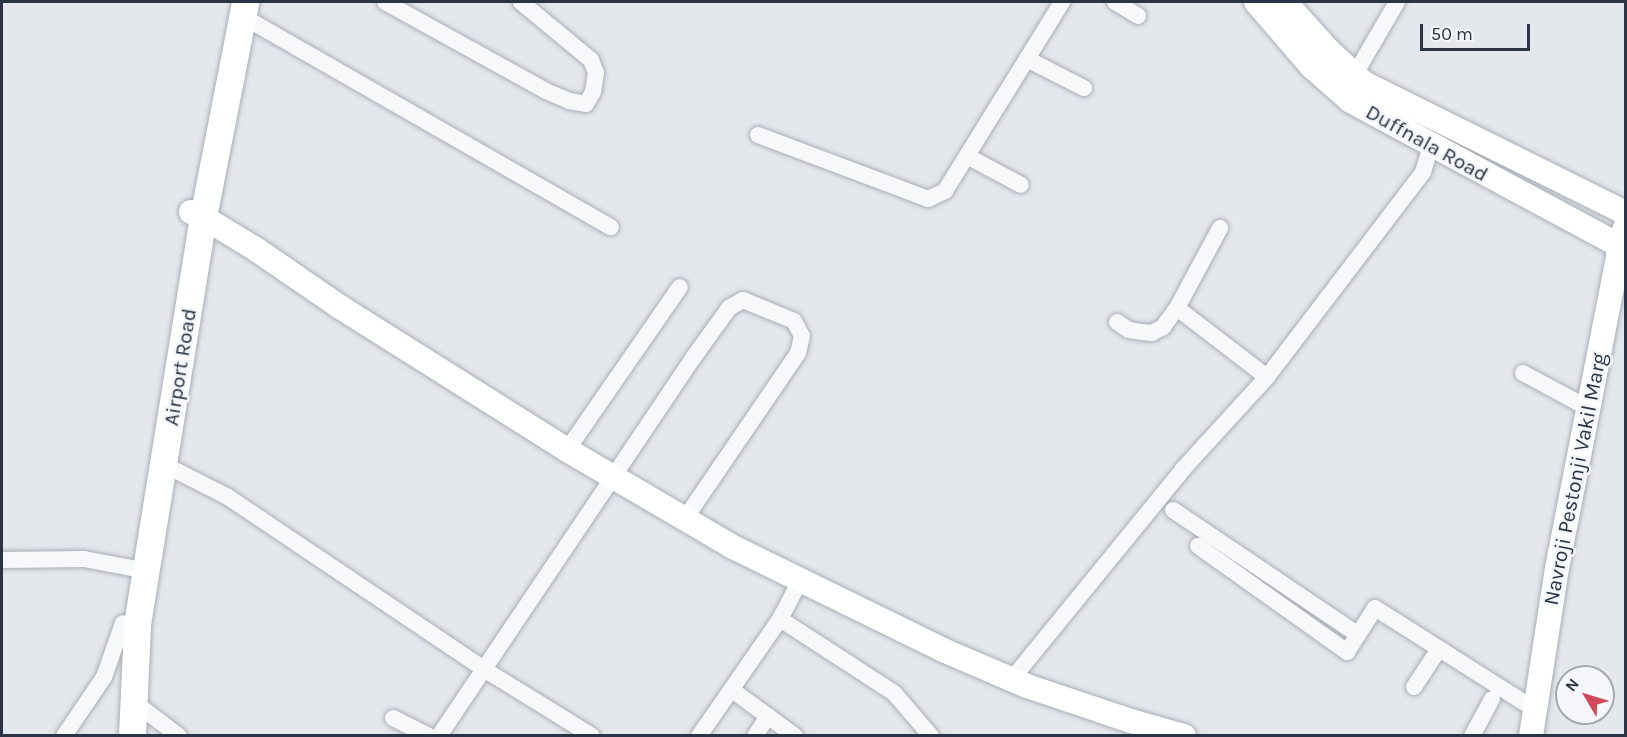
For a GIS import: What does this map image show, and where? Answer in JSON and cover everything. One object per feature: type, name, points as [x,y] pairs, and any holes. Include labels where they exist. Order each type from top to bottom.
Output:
[{"type":"main road","name":"Airport Road","points":[[118,735],[123,623],[132,568],[197,214],[239,6]]},
{"type":"main road","name":"Airport Road","points":[[132,735],[137,624],[165,465],[197,214]]},
{"type":"street","points":[[385,2],[546,91],[569,101],[586,104],[594,92],[596,73],[591,60],[521,2]]},
{"type":"street","points":[[758,135],[928,199],[945,191],[1062,2]]},
{"type":"street","points":[[1115,2],[1138,15]]},
{"type":"street","name":"Duffnala Road","points":[[1256,2],[1312,67],[1351,101],[1431,145],[1623,240]]},
{"type":"street","points":[[1285,2],[1329,51],[1364,83],[1626,213]]},
{"type":"street","points":[[1355,74],[1397,2]]},
{"type":"street","points":[[239,6],[611,227]]},
{"type":"street","points":[[1027,59],[1084,88]]},
{"type":"street","points":[[1012,679],[1183,469],[1267,377],[1423,172],[1431,145]]},
{"type":"street","points":[[967,156],[1021,185]]},
{"type":"street","points":[[197,214],[567,450],[684,520],[943,650],[1012,679],[1131,721],[1184,735]]},
{"type":"street","points":[[1117,322],[1129,330],[1152,333],[1163,327],[1177,308],[1220,228]]},
{"type":"street","name":"Navroji Pestonji Vakil Marg","points":[[1531,735],[1557,568],[1623,240]]},
{"type":"street","points":[[567,450],[680,287]]},
{"type":"street","points":[[439,735],[482,668],[729,308],[743,300],[794,321],[802,336],[798,353],[684,520]]},
{"type":"street","points":[[1177,308],[1267,377]]},
{"type":"street","points":[[1523,373],[1588,408]]},
{"type":"street","points":[[165,465],[228,497],[482,668],[592,735]]},
{"type":"street","points":[[1173,510],[1358,635]]},
{"type":"street","points":[[1198,546],[1347,652],[1375,608],[1534,709]]},
{"type":"street","points":[[2,560],[84,559],[132,568]]},
{"type":"street","points":[[699,735],[780,619],[801,579]]},
{"type":"street","points":[[780,619],[894,693],[931,735]]},
{"type":"street","points":[[64,735],[104,677],[123,623]]},
{"type":"street","points":[[1414,687],[1439,649]]},
{"type":"street","points":[[732,690],[795,735]]},
{"type":"street","points":[[1472,735],[1492,699]]},
{"type":"street","points":[[134,702],[179,735]]},
{"type":"street","points":[[755,735],[768,716]]},
{"type":"street","points":[[393,718],[429,735]]}]
